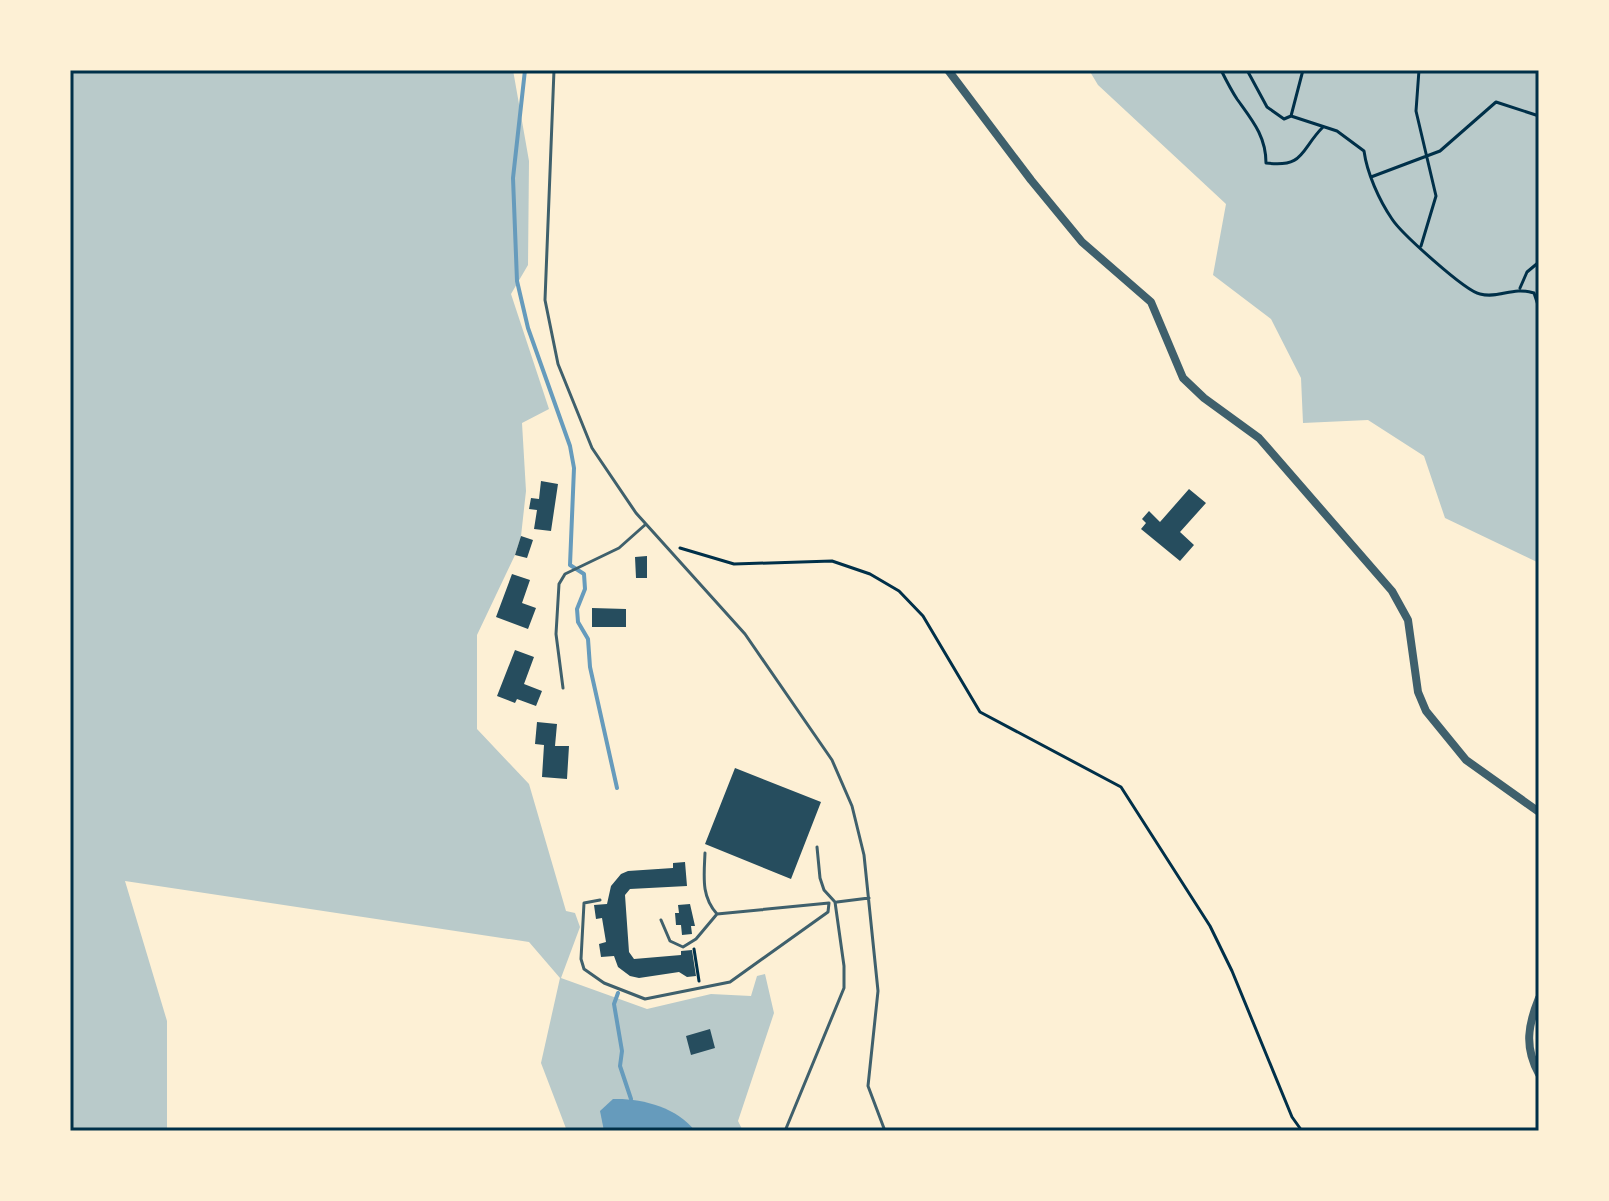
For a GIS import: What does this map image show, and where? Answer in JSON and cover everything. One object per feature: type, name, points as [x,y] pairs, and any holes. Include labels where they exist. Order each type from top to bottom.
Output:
[{"type":"street","points":[[948,70],[1082,242],[1151,302],[1183,378],[1204,398],[1259,438],[1392,591],[1408,620],[1418,692],[1438,729],[1466,760],[1539,812]]},
{"type":"street","points":[[1539,998],[1529,1029],[1528,1044],[1531,1060],[1539,1074]]},
{"type":"lane","points":[[554,70],[545,300],[558,364],[592,448],[646,524],[745,634],[832,760],[852,806],[864,855],[878,991],[868,1086],[885,1131]]},
{"type":"lane","points":[[563,688],[556,634],[559,584],[565,574],[619,548],[646,524]]},
{"type":"lane","points":[[785,1131],[844,988],[835,902],[824,890],[820,878],[817,847]]},
{"type":"lane","points":[[705,853],[704,891],[708,904],[717,914]]},
{"type":"lane","points":[[661,920],[670,941],[683,947],[696,939],[717,914],[869,898]]},
{"type":"lane","points":[[600,900],[584,903],[581,959],[584,969],[604,983],[645,999],[730,982],[828,912],[829,903]]},
{"type":"path","points":[[1221,70],[1235,97],[1255,122],[1266,147],[1266,163],[1285,165],[1300,156],[1324,126]]},
{"type":"path","points":[[1247,70],[1267,107],[1284,119],[1291,116],[1337,131],[1364,151],[1371,177],[1392,220],[1462,285],[1479,294],[1520,288],[1534,293],[1539,308]]},
{"type":"path","points":[[1291,116],[1303,70]]},
{"type":"path","points":[[1419,70],[1416,111],[1436,196],[1421,247]]},
{"type":"path","points":[[1371,177],[1440,151],[1496,102],[1539,116]]},
{"type":"path","points":[[1520,288],[1527,272],[1539,262]]},
{"type":"path","points":[[664,544],[734,564],[832,561],[870,574],[899,591],[923,616],[980,712],[1121,787],[1210,926],[1232,971],[1292,1117],[1302,1131]]},
{"type":"path","points":[[697,961],[699,977]]},
{"type":"shaded area","points":[[70,70],[513,70],[529,161],[528,265],[511,294],[549,409],[522,423],[526,491],[521,536],[477,635],[477,729],[529,784],[566,911],[575,913],[580,927],[561,978],[647,1009],[711,994],[751,996],[757,976],[765,974],[774,1013],[738,1121],[743,1131],[567,1131],[541,1063],[560,978],[529,942],[125,881],[167,1021],[167,1131],[70,1131]]},
{"type":"shaded area","points":[[1089,70],[1539,70],[1539,563],[1445,518],[1424,456],[1368,420],[1303,423],[1301,378],[1271,319],[1213,275],[1226,204],[1098,85]]},
{"type":"water","points":[[613,1099],[635,1100],[669,1110],[695,1131],[604,1131],[600,1111]]},
{"type":"building","points":[[541,481],[558,484],[551,531],[534,529],[537,510],[529,509],[531,498],[539,499]]},
{"type":"building","points":[[1189,489],[1206,503],[1180,532],[1194,545],[1180,561],[1141,529],[1146,523],[1142,519],[1149,511],[1160,522]]},
{"type":"building","points":[[521,536],[533,540],[527,558],[515,555]]},
{"type":"building","points":[[647,556],[647,578],[636,578],[635,557]]},
{"type":"building","points":[[512,574],[530,580],[522,603],[536,608],[528,629],[496,617]]},
{"type":"building","points":[[592,608],[626,609],[626,627],[592,627]]},
{"type":"building","points":[[515,650],[534,657],[524,684],[542,691],[536,706],[497,696]]},
{"type":"building","points":[[537,722],[557,724],[555,746],[569,746],[567,779],[542,777],[544,745],[535,744]]},
{"type":"building","points":[[735,768],[821,802],[791,879],[705,844]]},
{"type":"building","points":[[685,862],[687,886],[630,889],[625,895],[629,952],[634,959],[681,955],[681,951],[692,950],[696,976],[687,977],[679,972],[639,978],[630,976],[618,967],[614,956],[601,957],[599,944],[606,942],[602,918],[596,919],[594,905],[607,904],[611,886],[621,874],[673,868],[673,863]]},
{"type":"building","points":[[690,904],[695,926],[691,926],[692,934],[682,935],[681,925],[676,925],[675,913],[679,913],[678,905]]},
{"type":"building","points":[[710,1029],[715,1048],[691,1055],[686,1036]]},
{"type":"waterway","points":[[525,70],[513,178],[517,281],[528,328],[570,446],[574,468],[570,565],[584,574],[585,589],[577,609],[578,622],[588,639],[590,667],[617,788]]},
{"type":"waterway","points":[[618,993],[614,1004],[622,1051],[620,1066],[631,1099]]}]
